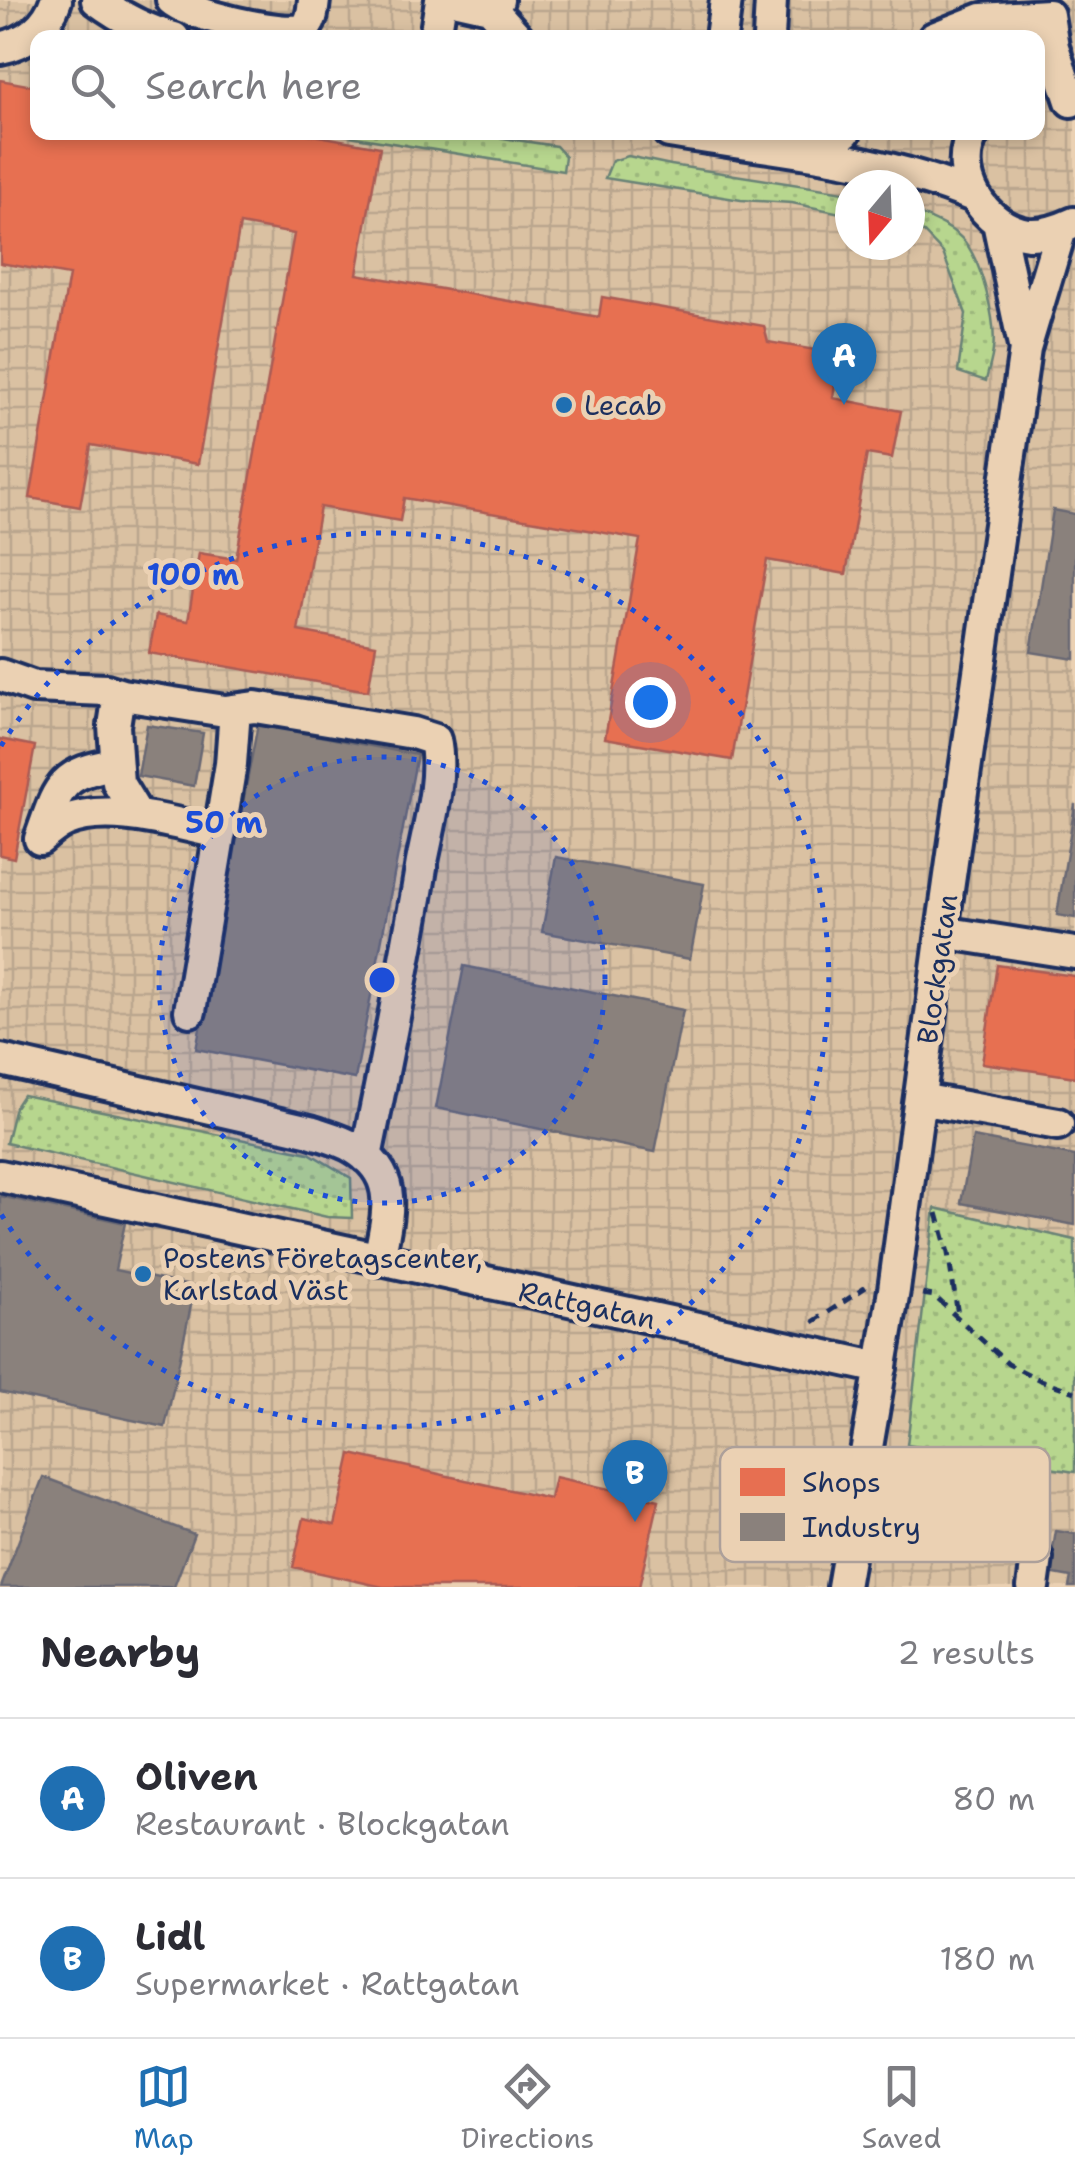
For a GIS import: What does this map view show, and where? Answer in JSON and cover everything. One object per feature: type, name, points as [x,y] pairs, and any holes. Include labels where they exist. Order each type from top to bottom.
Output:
[{"type":"street","points":[[38,30],[56,0]]},
{"type":"street","points":[[97,0],[150,30]]},
{"type":"street","points":[[172,0],[179,7],[224,21],[288,30],[303,28],[310,22],[314,0]]},
{"type":"street","points":[[436,30],[442,0]]},
{"type":"street","points":[[460,0],[494,4],[512,30]]},
{"type":"street","points":[[722,30],[726,0]]},
{"type":"street","points":[[769,30],[771,0]]},
{"type":"street","points":[[953,30],[982,18],[1046,8],[1055,53],[1073,103]]},
{"type":"street","points":[[1045,92],[1073,103]]},
{"type":"street","points":[[724,140],[916,175],[973,196],[998,222],[1028,234],[1068,226]]},
{"type":"street","points":[[970,140],[966,168],[973,196]]},
{"type":"street","name":"Blockgatan","points":[[998,222],[1025,349]]},
{"type":"street","name":"Blockgatan","points":[[867,1447],[894,1290],[1025,349],[1068,226]]},
{"type":"street","points":[[0,675],[34,687],[106,690],[226,711],[255,707],[435,740],[438,753],[427,838],[366,1157]]},
{"type":"street","points":[[119,694],[114,726],[115,764],[118,783],[138,816]]},
{"type":"street","points":[[190,1012],[231,764],[235,710]]},
{"type":"street","points":[[115,764],[92,768],[65,782],[40,839],[56,826],[96,814],[138,816],[220,833]]},
{"type":"street","points":[[942,932],[1075,953]]},
{"type":"street","points":[[1,1060],[310,1131],[354,1148],[385,1179],[387,1210],[379,1260]]},
{"type":"street","points":[[920,1098],[1058,1124]]},
{"type":"street","name":"Rattgatan","points":[[0,1176],[881,1368]]},
{"type":"street","name":"Blockgatan","points":[[843,1587],[847,1562]]},
{"type":"path","points":[[936,1210],[948,1253],[958,1318]]},
{"type":"shaded area","points":[[0,0],[1075,0],[1075,1240],[935,1208],[908,1445],[920,1447],[720,1447],[720,1562],[1050,1562],[1050,1468],[1075,1472],[1075,1587],[0,1587]]},
{"type":"green space","points":[[374,140],[516,140],[556,146],[565,156],[563,171]]},
{"type":"green space","points":[[628,156],[835,191],[835,212],[605,178],[612,161]]},
{"type":"green space","points":[[925,217],[960,236],[977,264],[993,324],[993,350],[986,381],[958,372],[966,314],[943,253],[925,234]]},
{"type":"green space","points":[[23,1095],[309,1153],[351,1178],[352,1218],[327,1217],[6,1143],[15,1107]]},
{"type":"green space","points":[[935,1208],[1075,1240],[1075,1472],[1050,1468],[1050,1447],[907,1445]]},
{"type":"building: Shops","points":[[0,80],[30,86],[30,140],[341,140],[380,147],[357,274],[599,317],[602,297],[764,326],[768,342],[839,354],[833,398],[901,411],[892,458],[867,454],[846,574],[767,560],[732,760],[605,738],[640,539],[404,498],[400,521],[320,507],[298,631],[376,645],[368,691],[149,653],[156,615],[188,621],[199,553],[236,559],[294,234],[240,224],[198,464],[91,445],[80,507],[30,498],[69,275],[0,263]]},
{"type":"building: Shops","points":[[0,739],[35,746],[14,858],[0,855]]},
{"type":"building: Shops","points":[[997,965],[1075,976],[1075,1077],[982,1063]]},
{"type":"building: Shops","points":[[351,1454],[550,1499],[555,1477],[659,1500],[639,1587],[383,1587],[293,1567],[304,1518],[335,1525]]},
{"type":"building: Industry","points":[[1053,510],[1075,514],[1075,659],[1031,652]]},
{"type":"building: Industry","points":[[258,724],[417,755],[355,1079],[196,1049]]},
{"type":"building: Industry","points":[[147,725],[203,733],[194,786],[138,776]]},
{"type":"building: Industry","points":[[1075,804],[1075,918],[1057,915]]},
{"type":"building: Industry","points":[[556,857],[704,884],[690,959],[542,932]]},
{"type":"building: Industry","points":[[464,966],[683,1010],[655,1152],[436,1108]]},
{"type":"building: Industry","points":[[973,1137],[1075,1156],[1075,1225],[961,1203]]},
{"type":"building: Industry","points":[[0,1196],[125,1223],[115,1270],[195,1287],[165,1427],[0,1392]]},
{"type":"building: Industry","points":[[43,1477],[194,1534],[174,1587],[1,1587]]},
{"type":"building: Industry","points":[[1056,1531],[1075,1534],[1075,1587],[1069,1587],[1071,1577],[1049,1573]]},
{"type":"place","name":"Lecab","points":[[564,405]]},
{"type":"place","name":"Oliven","points":[[844,405]]},
{"type":"place","name":"Postens Företagscenter, Karlstad Väst","points":[[143,1274]]},
{"type":"place","name":"Lidl","points":[[635,1522]]}]
